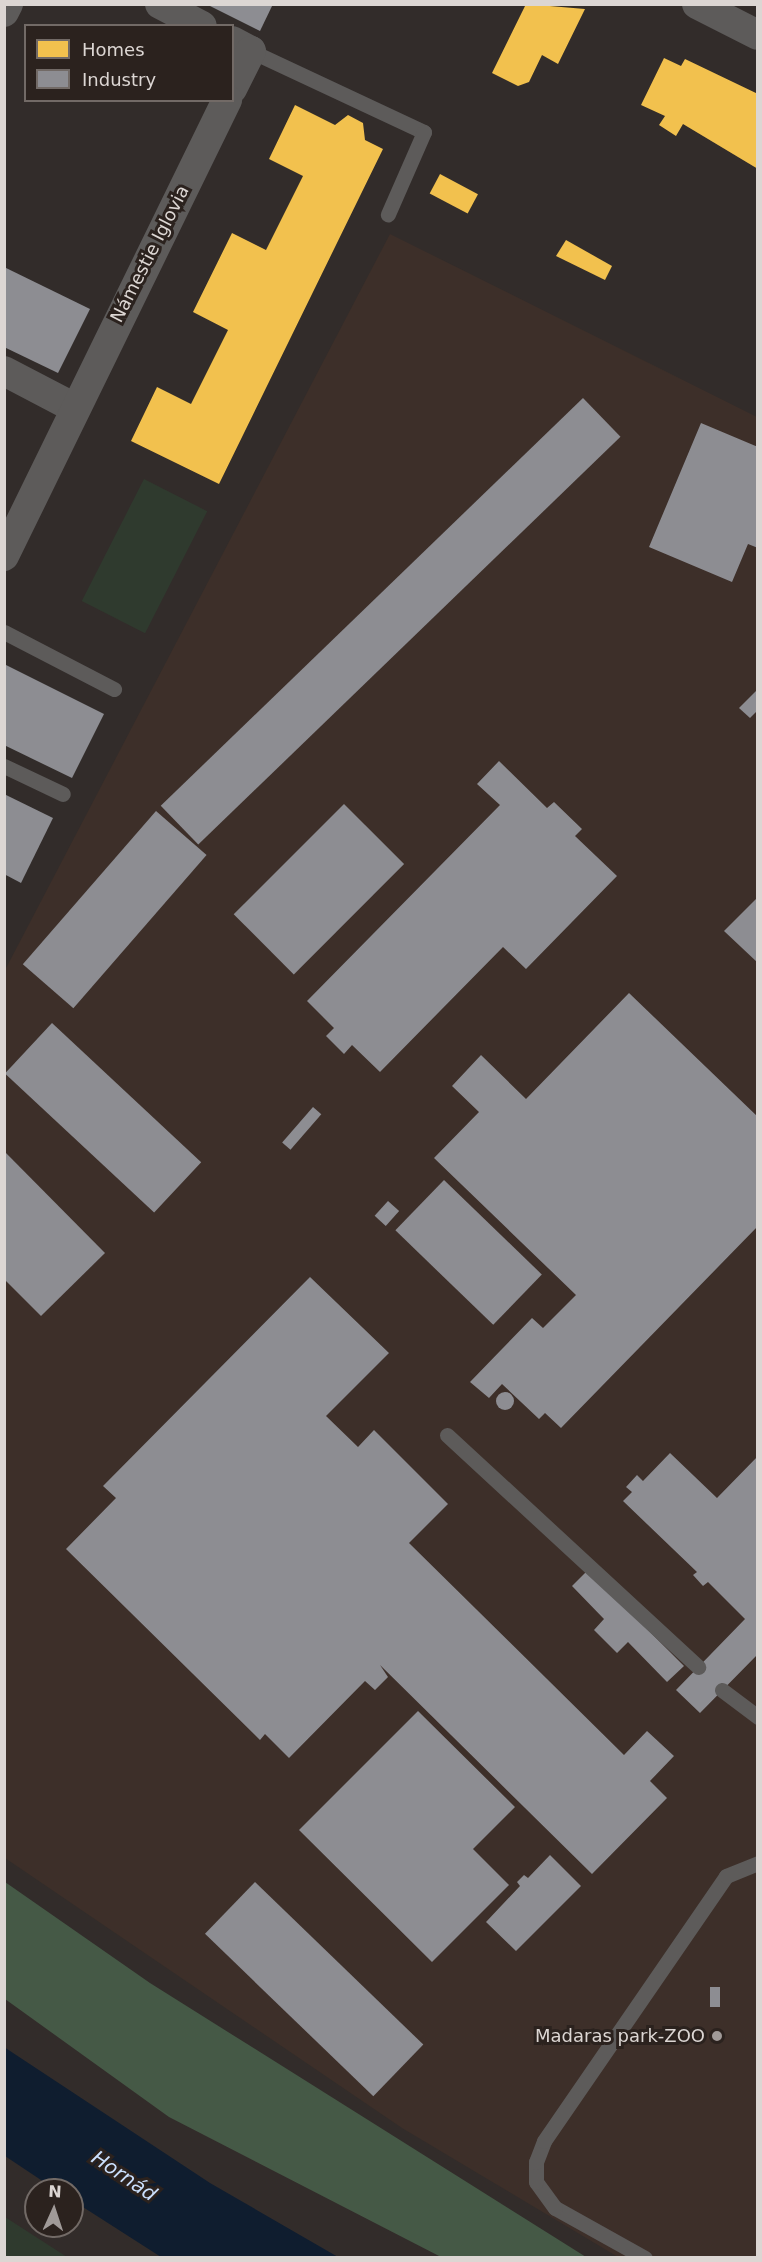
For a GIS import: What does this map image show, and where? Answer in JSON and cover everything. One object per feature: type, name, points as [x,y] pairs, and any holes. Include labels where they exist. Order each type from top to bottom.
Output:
[{"type":"street","points":[[4,12],[8,4]]},
{"type":"street","points":[[160,4],[198,24]]},
{"type":"street","points":[[697,4],[758,34]]},
{"type":"street","points":[[234,80],[242,46]]},
{"type":"street","name":"Námestie Iglovia","points":[[4,555],[73,407],[225,102]]},
{"type":"street","points":[[4,371],[73,407]]},
{"type":"lane","points":[[242,46],[424,132],[388,214]]},
{"type":"lane","points":[[4,632],[114,689]]},
{"type":"lane","points":[[4,766],[63,794]]},
{"type":"lane","points":[[447,1435],[698,1667]]},
{"type":"lane","points":[[722,1690],[758,1716]]},
{"type":"lane","points":[[645,2258],[555,2208],[536,2182],[536,2162],[544,2141],[726,1876],[758,1863]]},
{"type":"shaded area","points":[[390,234],[757,417],[757,2257],[618,2257],[402,2128],[5,1858],[4,972]]},
{"type":"green space","points":[[144,479],[207,511],[145,633],[82,601]]},
{"type":"green space","points":[[5,1882],[150,1983],[586,2257],[441,2257],[169,2117],[5,1999]]},
{"type":"green space","points":[[5,2217],[24,2229],[24,2238],[38,2238],[67,2257],[5,2257]]},
{"type":"water","name":"Hornád","points":[[4,2047],[210,2183],[338,2257],[161,2257],[84,2208],[84,2178],[38,2178],[5,2156]]},
{"type":"building: Homes","points":[[526,4],[585,9],[558,64],[542,55],[529,82],[518,86],[492,73]]},
{"type":"building: Homes","points":[[664,58],[681,66],[685,59],[758,94],[758,169],[683,124],[676,136],[659,125],[665,116],[641,105]]},
{"type":"building: Homes","points":[[295,105],[335,125],[348,115],[363,123],[365,140],[383,149],[219,484],[131,441],[157,387],[191,404],[228,330],[193,312],[232,233],[266,250],[303,176],[269,159]]},
{"type":"building: Homes","points":[[440,174],[478,194],[468,214],[430,193]]},
{"type":"building: Homes","points":[[566,240],[612,266],[605,280],[556,256]]},
{"type":"building: Industry","points":[[206,4],[273,4],[260,31]]},
{"type":"building: Industry","points":[[4,267],[90,309],[58,373],[4,347]]},
{"type":"building: Industry","points":[[583,398],[621,437],[198,845],[161,806]]},
{"type":"building: Industry","points":[[701,423],[758,447],[758,548],[748,544],[732,582],[649,547]]},
{"type":"building: Industry","points":[[4,664],[104,714],[72,778],[4,745]]},
{"type":"building: Industry","points":[[758,689],[758,710],[750,718],[739,708]]},
{"type":"building: Industry","points":[[499,761],[547,808],[554,802],[582,829],[575,836],[617,876],[526,969],[503,947],[380,1072],[352,1045],[344,1054],[326,1036],[334,1028],[307,1001],[500,805],[477,784]]},
{"type":"building: Industry","points":[[4,794],[53,818],[21,883],[4,874]]},
{"type":"building: Industry","points":[[344,804],[404,864],[294,974],[234,914]]},
{"type":"building: Industry","points":[[156,811],[207,855],[73,1008],[23,964]]},
{"type":"building: Industry","points":[[758,897],[758,963],[724,931]]},
{"type":"building: Industry","points":[[629,993],[758,1117],[758,1226],[561,1428],[545,1413],[539,1419],[502,1384],[489,1398],[470,1382],[532,1318],[543,1328],[576,1295],[434,1158],[479,1112],[452,1086],[481,1055],[526,1099]]},
{"type":"building: Industry","points":[[52,1023],[201,1162],[154,1213],[5,1073]]},
{"type":"building: Industry","points":[[313,1107],[321,1114],[290,1150],[282,1142]]},
{"type":"building: Industry","points":[[4,1151],[105,1253],[41,1316],[4,1279]]},
{"type":"building: Industry","points":[[444,1180],[542,1274],[493,1325],[395,1230]]},
{"type":"building: Industry","points":[[388,1201],[399,1211],[386,1226],[375,1216]]},
{"type":"building: Industry","points":[[310,1277],[389,1353],[326,1416],[358,1447],[374,1430],[448,1504],[409,1543],[624,1755],[647,1731],[674,1756],[650,1781],[667,1798],[592,1874],[380,1665],[388,1677],[375,1690],[365,1681],[289,1758],[265,1734],[260,1740],[66,1549],[116,1498],[103,1486]]},
{"type":"building: Industry","points":[[501,1392],[509,1392],[514,1397],[512,1408],[501,1410],[496,1405],[496,1397]]},
{"type":"building: Industry","points":[[670,1453],[717,1498],[758,1456],[758,1654],[700,1713],[676,1690],[745,1619],[708,1582],[703,1586],[693,1575],[697,1572],[623,1501],[632,1492],[626,1487],[637,1475],[643,1481]]},
{"type":"building: Industry","points":[[588,1570],[684,1666],[667,1682],[628,1642],[617,1653],[594,1630],[604,1619],[572,1586]]},
{"type":"building: Industry","points":[[418,1711],[515,1807],[473,1849],[509,1885],[432,1962],[299,1830]]},
{"type":"building: Industry","points":[[550,1855],[581,1886],[516,1951],[486,1922],[520,1886],[517,1882],[524,1875],[528,1878]]},
{"type":"building: Industry","points":[[255,1882],[423,2045],[373,2096],[205,1934]]},
{"type":"building: Industry","points":[[710,1987],[720,1987],[720,2007],[710,2007]]},
{"type":"place","name":"Madaras park-ZOO","points":[[717,2036]]}]
